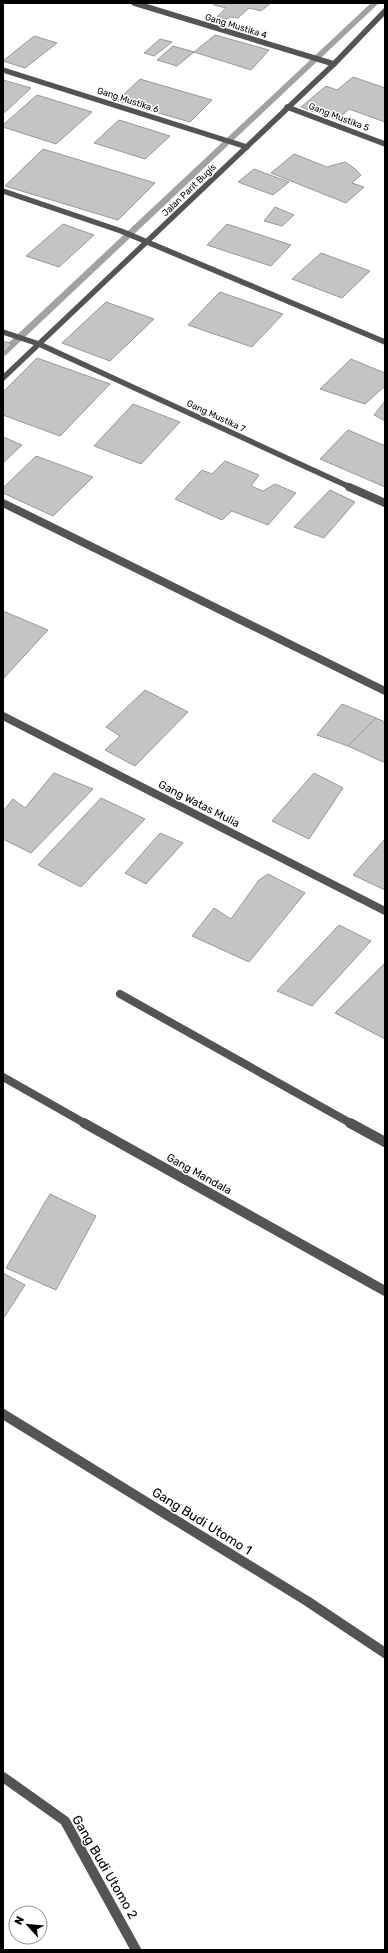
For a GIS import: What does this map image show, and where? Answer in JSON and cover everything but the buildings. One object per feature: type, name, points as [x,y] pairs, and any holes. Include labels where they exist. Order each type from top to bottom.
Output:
[{"type":"street","name":"Gang Mustika 4","points":[[134,3],[331,63]]},
{"type":"street","name":"Jalan Parit Bugis","points":[[3,378],[247,147],[385,11]]},
{"type":"street","name":"Gang Mustika 6","points":[[3,70],[247,147]]},
{"type":"street","name":"Gang Mustika 5","points":[[287,107],[385,144]]},
{"type":"street","points":[[3,191],[140,238],[385,342]]},
{"type":"street","name":"Gang Mustika 7","points":[[5,332],[39,344],[385,503]]},
{"type":"street","points":[[3,503],[385,691]]},
{"type":"street","name":"Gang Watas Mulia","points":[[3,716],[385,911]]},
{"type":"street","points":[[120,994],[385,1142]]},
{"type":"street","name":"Gang Mandala","points":[[3,1077],[385,1290]]},
{"type":"street","name":"Gang Budi Utomo 1","points":[[3,1414],[307,1601],[385,1653]]},
{"type":"street","name":"Gang Budi Utomo 2","points":[[3,1777],[66,1821],[136,1950]]},
{"type":"waterway","points":[[3,353],[375,3]]}]
